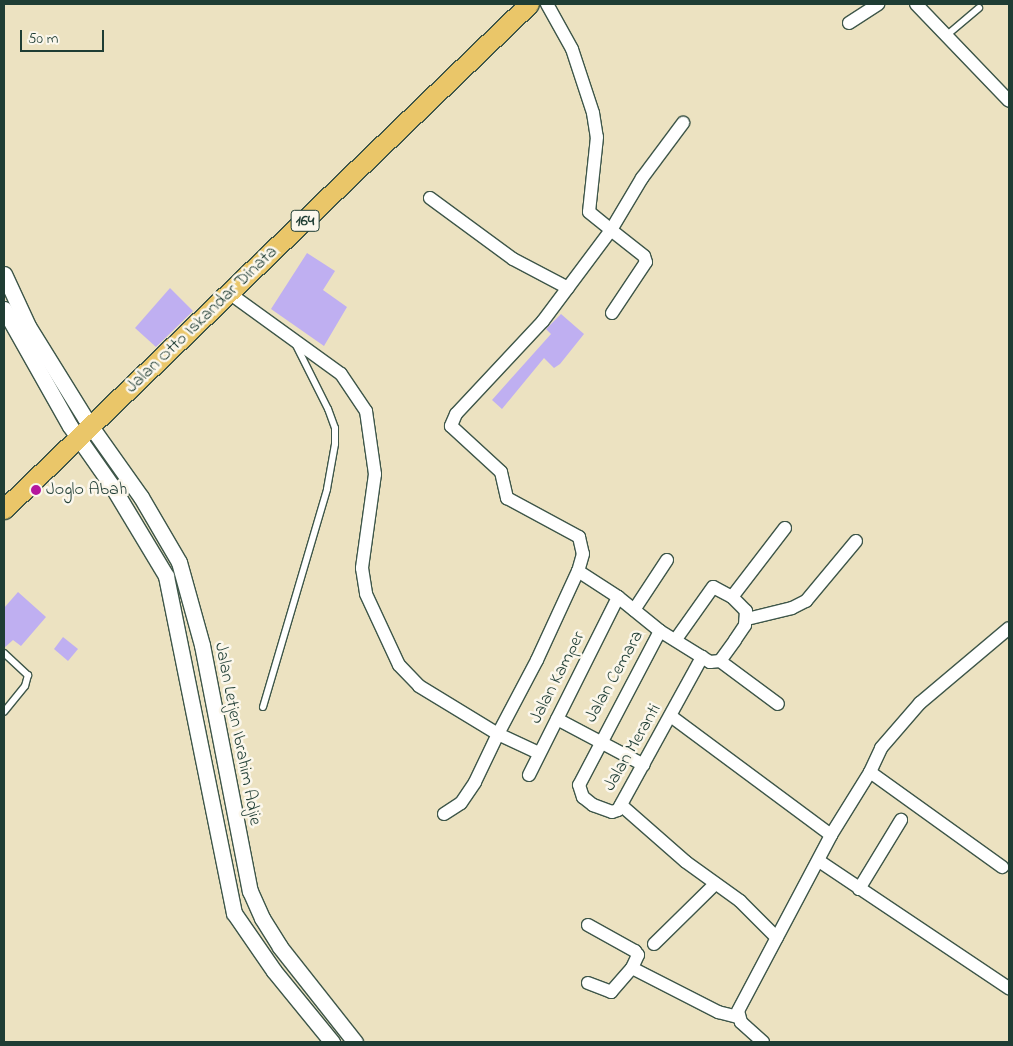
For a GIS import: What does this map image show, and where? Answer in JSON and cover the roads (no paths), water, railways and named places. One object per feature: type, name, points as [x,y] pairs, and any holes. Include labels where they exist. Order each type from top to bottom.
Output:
[{"type":"main road","name":"Jalan Otto Iskandar Dinata","points":[[4,509],[529,4]]},
{"type":"street","points":[[547,4],[572,49],[588,93],[597,137],[589,209],[592,215],[644,256],[646,262],[612,313]]},
{"type":"street","points":[[849,23],[878,4]]},
{"type":"street","points":[[916,4],[1009,101]]},
{"type":"street","points":[[444,814],[461,802],[475,782],[537,660],[578,572],[583,554],[579,537],[506,498],[501,472],[451,426],[456,414],[542,321],[568,288],[610,230],[642,178],[683,123]]},
{"type":"street","points":[[430,198],[513,259],[568,288]]},
{"type":"street","points":[[4,274],[28,326],[166,576],[234,914],[274,971],[332,1042]]},
{"type":"street","points":[[229,293],[341,374],[366,411],[375,474],[362,568],[366,594],[386,642],[399,665],[419,686],[498,734],[540,753]]},
{"type":"street","points":[[4,309],[85,432]]},
{"type":"street","name":"Jalan Letjen Ibrahim Adjie","points":[[85,432],[141,497],[179,562],[202,645],[250,891],[262,918],[280,947],[355,1042]]},
{"type":"street","points":[[732,597],[785,528]]},
{"type":"street","points":[[747,619],[792,608],[806,601],[856,541]]},
{"type":"street","points":[[634,610],[666,560]]},
{"type":"street","points":[[578,572],[618,597],[660,631],[676,639],[710,662],[720,662],[778,704]]},
{"type":"street","points":[[676,639],[713,587],[732,597],[746,611],[747,619],[720,662]]},
{"type":"street","name":"Jalan Kamper","points":[[529,775],[618,597]]},
{"type":"street","points":[[738,1017],[741,1004],[778,938],[831,835],[870,772],[881,748],[920,703],[1009,628]]},
{"type":"street","name":"Jalan Cemara","points":[[579,785],[600,741],[660,631]]},
{"type":"street","name":"Jalan Meranti","points":[[579,785],[583,798],[604,810],[615,812],[621,805],[672,717],[702,657]]},
{"type":"street","points":[[672,717],[831,835]]},
{"type":"street","points":[[557,719],[644,765]]},
{"type":"street","points":[[870,772],[1002,867]]},
{"type":"street","points":[[621,805],[714,884],[740,901],[778,938]]},
{"type":"street","points":[[859,888],[901,820]]},
{"type":"street","points":[[819,861],[1009,988]]},
{"type":"street","points":[[654,944],[714,884]]},
{"type":"street","points":[[588,925],[635,951],[638,955],[632,968],[611,992],[588,983]]},
{"type":"street","points":[[632,968],[718,1012],[738,1017],[763,1042]]},
{"type":"lane","points":[[947,35],[979,8]]},
{"type":"lane","points":[[263,707],[327,489],[335,444],[335,428],[328,409],[293,340]]},
{"type":"lane","points":[[4,653],[28,675],[25,686],[4,712]]},
{"type":"place","name":"Joglo Abah","points":[[36,490]]}]
